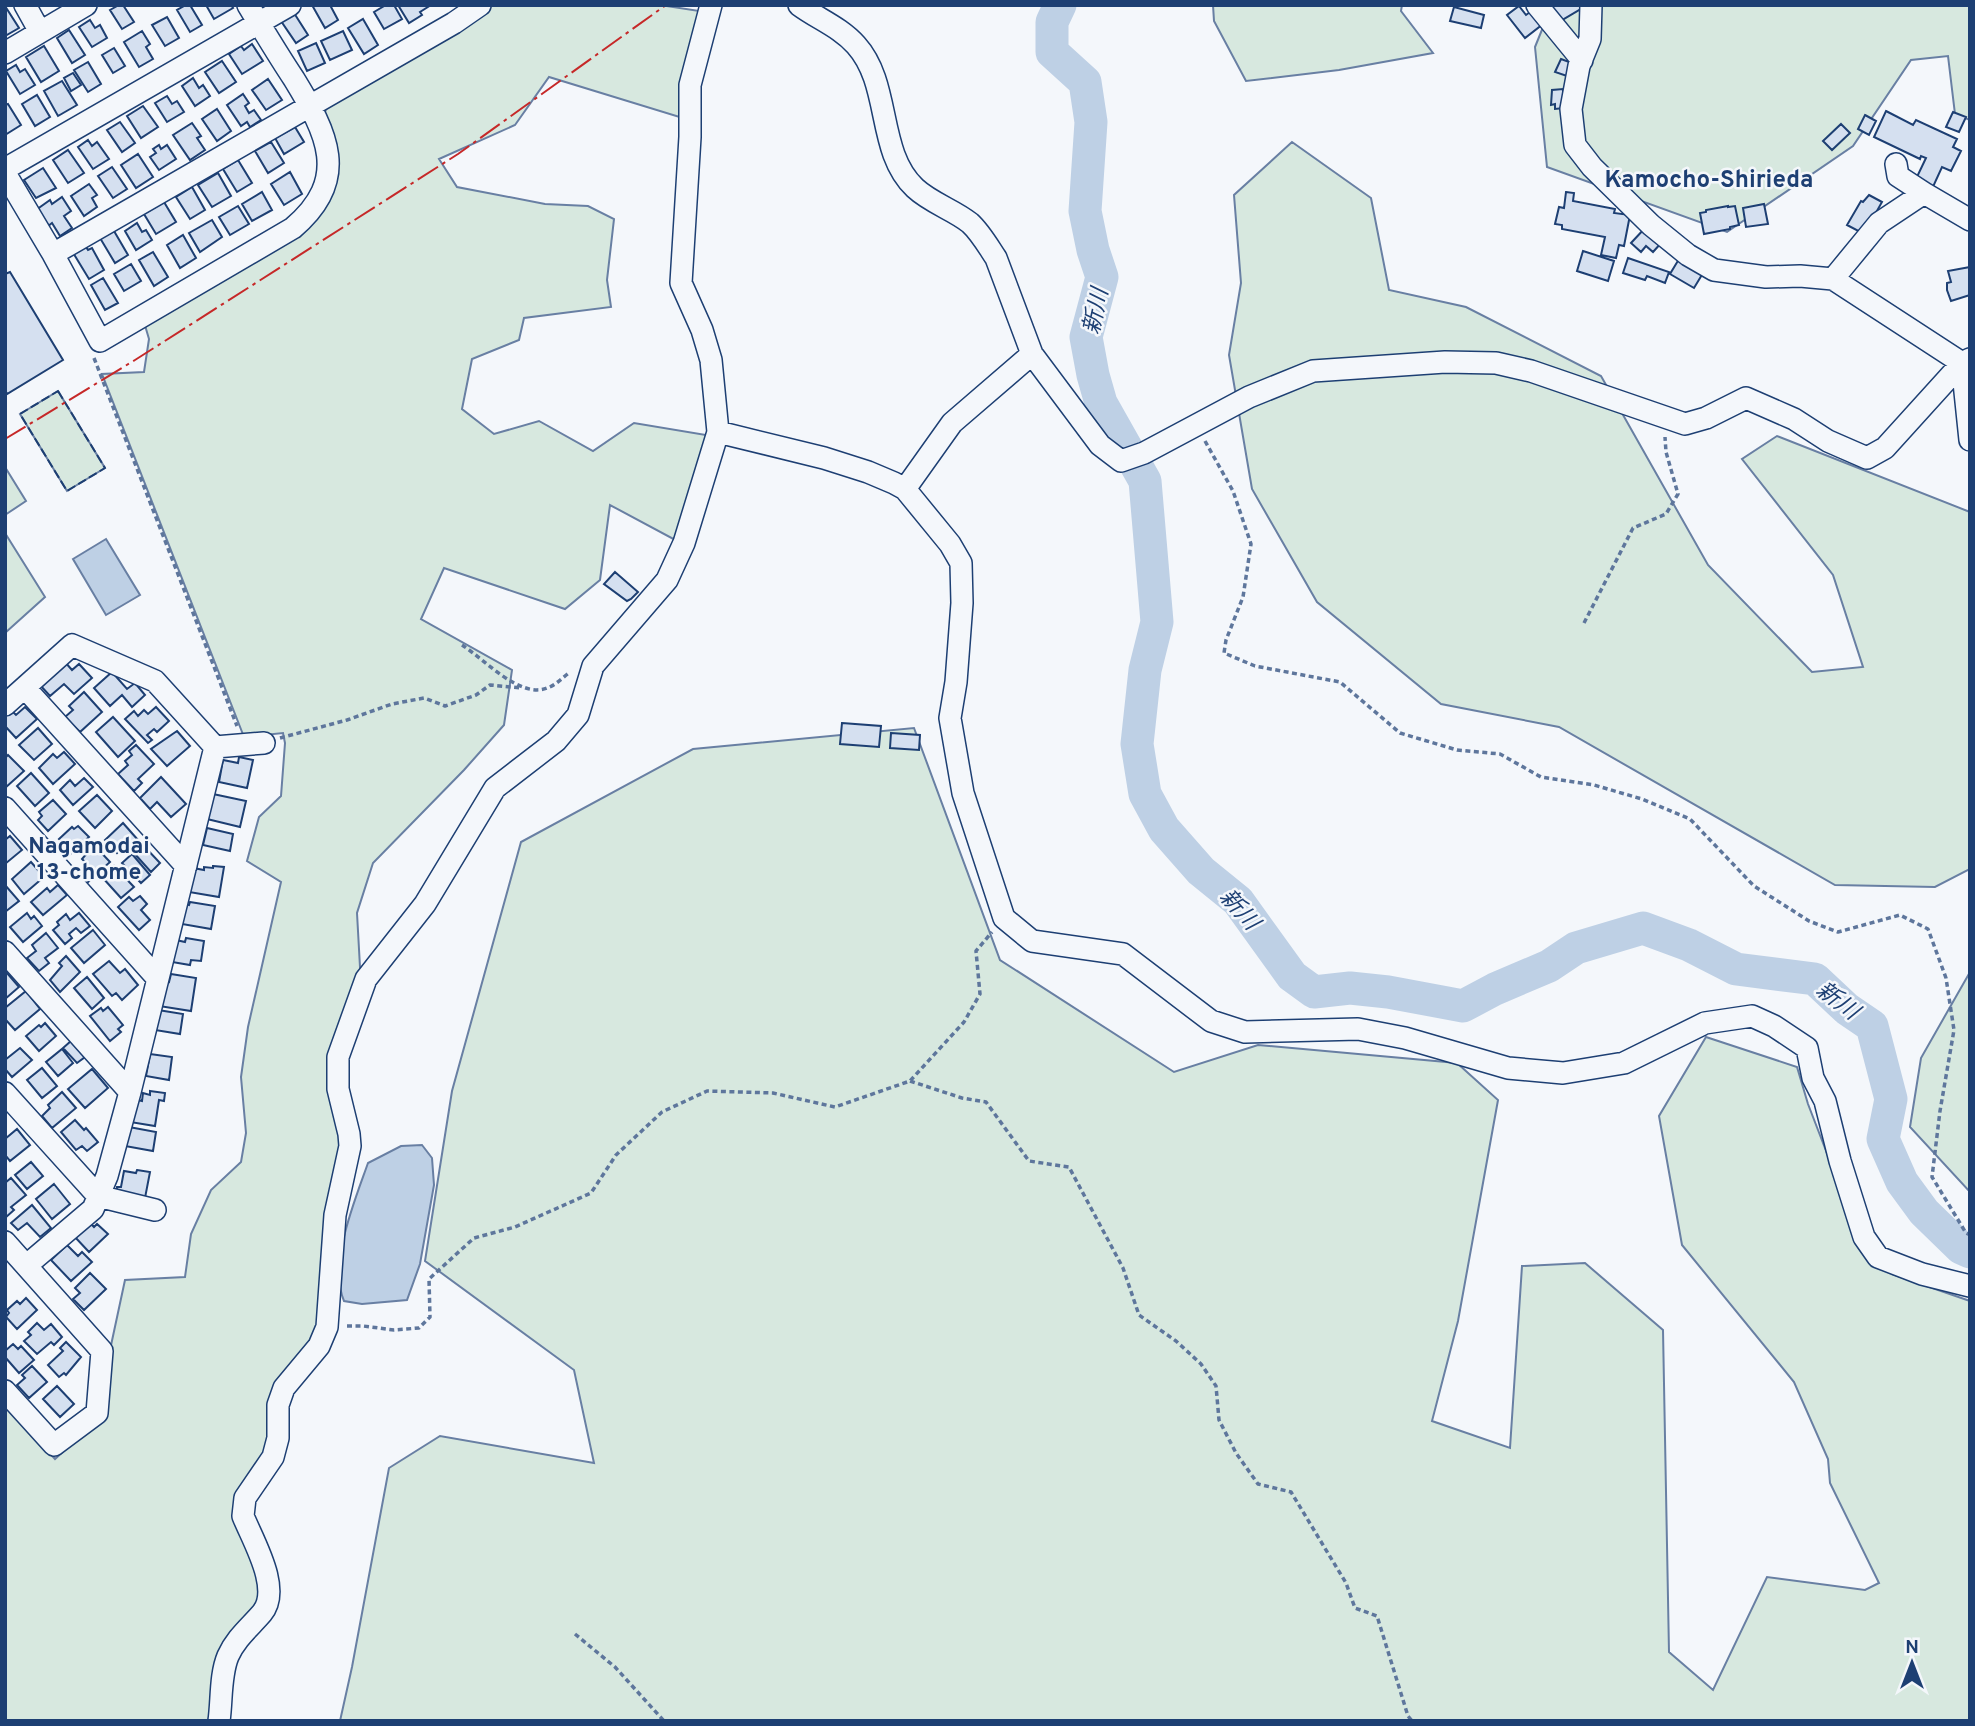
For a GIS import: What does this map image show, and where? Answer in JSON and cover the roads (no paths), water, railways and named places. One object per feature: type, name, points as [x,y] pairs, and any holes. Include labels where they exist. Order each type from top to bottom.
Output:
[{"type":"street","points":[[24,5],[40,32]]},
{"type":"street","points":[[5,54],[86,5]]},
{"type":"street","points":[[253,14],[310,106],[326,140],[328,169],[320,196],[304,219],[271,242],[100,341],[5,171],[253,14],[290,5]]},
{"type":"street","points":[[53,254],[454,23],[480,5]]},
{"type":"street","points":[[219,1721],[228,1656],[244,1630],[264,1612],[269,1601],[266,1572],[243,1516],[243,1506],[250,1490],[273,1458],[278,1438],[278,1405],[284,1388],[319,1346],[327,1327],[335,1215],[350,1146],[338,1089],[338,1057],[366,979],[425,904],[495,788],[556,741],[578,715],[593,666],[667,580],[684,543],[718,432],[711,360],[702,330],[681,283],[690,137],[690,85],[711,5]]},
{"type":"street","points":[[799,5],[836,27],[857,46],[869,65],[878,88],[896,160],[915,188],[971,224],[987,244],[996,258],[1031,354],[1100,445],[1121,461],[1144,453],[1249,397],[1312,371],[1445,362],[1508,365],[1685,424],[1706,418],[1746,398],[1794,419],[1828,442],[1867,458],[1885,448],[1966,361]]},
{"type":"street","points":[[1537,5],[1582,60]]},
{"type":"street","points":[[1591,5],[1590,39],[1582,60],[1571,109],[1575,145],[1592,167],[1651,225],[1688,255],[1714,270],[1766,277],[1833,279],[1966,361]]},
{"type":"street","points":[[1896,164],[1898,176],[1970,220]]},
{"type":"street","points":[[1833,279],[1879,223],[1924,193]]},
{"type":"street","points":[[905,489],[952,423],[1031,354]]},
{"type":"street","points":[[1966,361],[1970,440]]},
{"type":"street","points":[[718,432],[868,472],[905,489],[950,544],[961,563],[962,603],[956,682],[950,718],[963,793],[1004,918],[1032,942],[1123,954],[1211,1021],[1245,1032],[1358,1029],[1405,1038],[1508,1068],[1563,1073],[1624,1063],[1705,1023],[1752,1016],[1774,1026],[1807,1048],[1813,1078],[1825,1101],[1840,1161],[1864,1237],[1878,1258],[1922,1274],[1970,1286]]},
{"type":"street","points":[[5,705],[72,645],[155,681],[215,747]]},
{"type":"street","points":[[25,688],[186,866]]},
{"type":"street","points":[[215,747],[254,744]]},
{"type":"street","points":[[27,1265],[93,1209],[107,1175],[215,747]]},
{"type":"street","points":[[5,808],[158,979]]},
{"type":"street","points":[[5,952],[130,1092]]},
{"type":"street","points":[[5,1093],[99,1196],[155,1210]]},
{"type":"street","points":[[5,1242],[102,1350],[97,1413],[54,1445],[5,1391]]},
{"type":"water","points":[[106,539],[140,595],[106,615],[73,559]]},
{"type":"water","points":[[422,1145],[432,1158],[434,1185],[420,1264],[407,1300],[362,1304],[344,1301],[340,1286],[341,1251],[350,1213],[368,1163],[401,1146]]},
{"type":"waterway","name":"新川","points":[[1060,5],[1052,22],[1052,52],[1085,82],[1091,122],[1085,211],[1102,277],[1086,337],[1101,403],[1145,481],[1157,622],[1145,670],[1137,744],[1145,794],[1164,829],[1201,871],[1238,901],[1292,976],[1314,992],[1350,988],[1463,1006],[1549,966],[1576,948],[1643,928],[1689,945],[1736,969],[1815,979],[1847,1009],[1872,1026],[1891,1099],[1883,1139],[1902,1182],[1924,1212],[1961,1248],[1970,1252]]},
{"type":"district","name":"Kamocho-Shirieda","points":[[1709,179]]},
{"type":"district","name":"Nagamodai 13-chome","points":[[89,858]]}]
